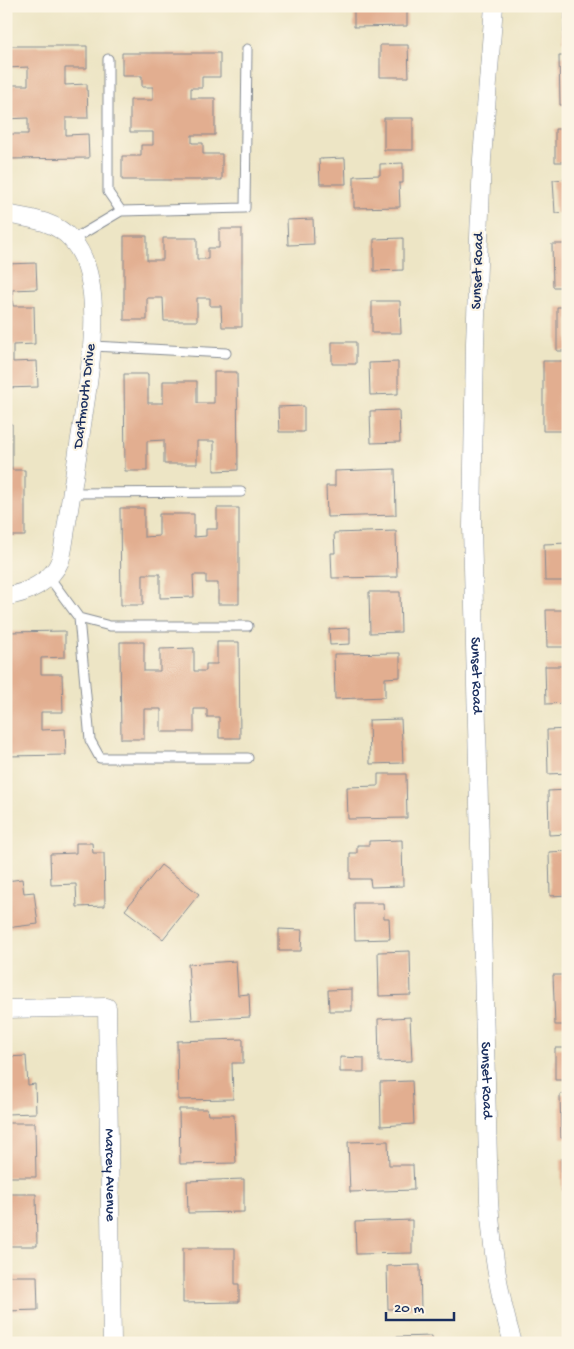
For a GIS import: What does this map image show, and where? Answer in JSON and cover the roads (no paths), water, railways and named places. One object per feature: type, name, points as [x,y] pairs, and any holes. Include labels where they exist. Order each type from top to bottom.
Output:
[{"type":"street","name":"Sunset Road","points":[[494,6],[481,178],[475,343],[472,527],[488,1201],[498,1287],[513,1343]]},
{"type":"street","name":"Dartmouth Drive","points":[[6,214],[30,218],[58,228],[72,240],[83,258],[90,284],[93,317],[93,346],[72,494],[59,562],[48,577],[33,588],[15,595],[6,596]]},
{"type":"street","name":"Marcey Avenue","points":[[6,1009],[106,1007],[112,1343]]},
{"type":"lane","points":[[72,240],[121,211],[245,208],[247,49]]},
{"type":"lane","points":[[108,59],[108,192],[121,211]]},
{"type":"lane","points":[[93,346],[226,353]]},
{"type":"lane","points":[[72,494],[241,492]]},
{"type":"lane","points":[[48,577],[79,618],[90,740],[100,758],[248,758]]},
{"type":"lane","points":[[79,618],[110,626],[248,626]]}]
